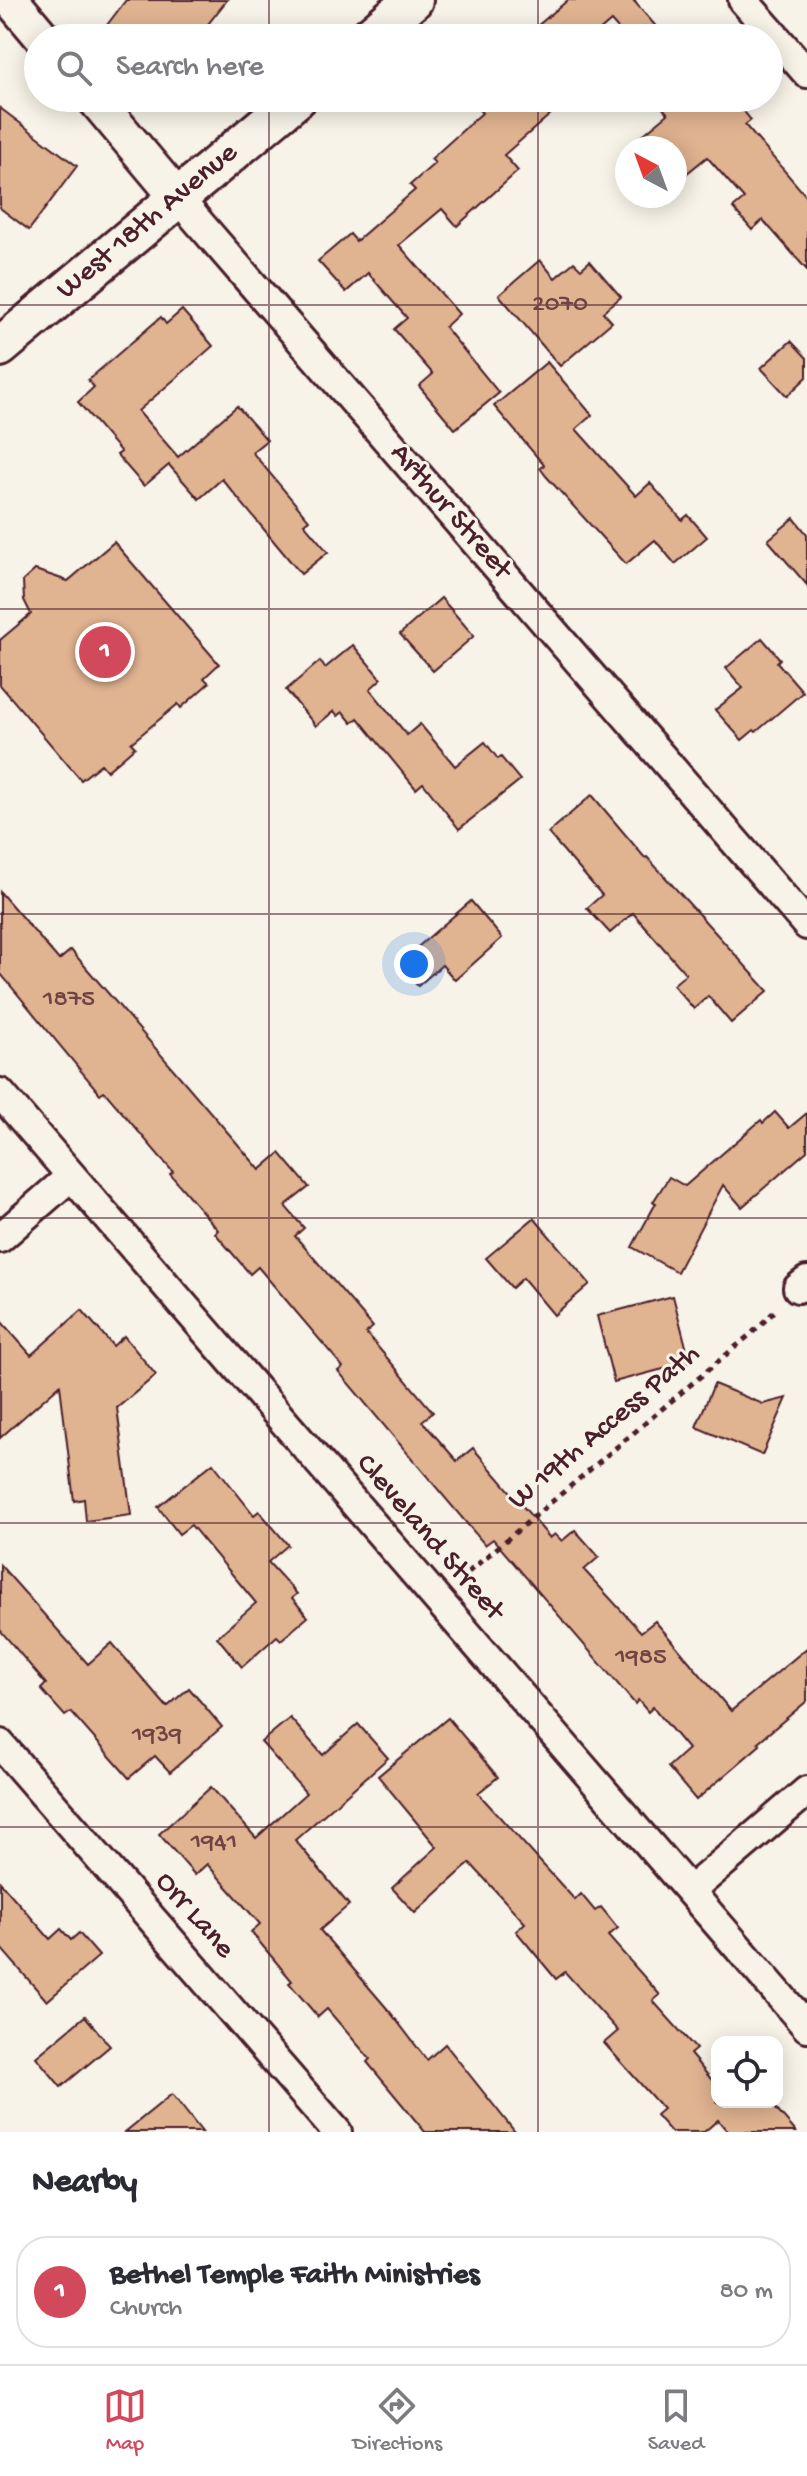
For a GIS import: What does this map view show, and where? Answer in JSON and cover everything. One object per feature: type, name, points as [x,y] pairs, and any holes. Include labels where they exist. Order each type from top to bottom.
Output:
[{"type":"main road","points":[[385,24],[413,0]]},
{"type":"main road","name":"West 18th Avenue","points":[[0,347],[280,112]]},
{"type":"street","points":[[11,0],[31,24]]},
{"type":"street","points":[[743,0],[764,24]]},
{"type":"street","points":[[783,46],[807,73]]},
{"type":"street","name":"Arthur Street","points":[[106,112],[807,925]]},
{"type":"street","name":"Cleveland Street","points":[[0,1093],[807,2027]]},
{"type":"street","points":[[0,1238],[71,1176]]},
{"type":"street","name":"Orr Lane","points":[[0,1744],[337,2132]]},
{"type":"street","points":[[690,1891],[807,1791]]},
{"type":"path","name":"W 19th Access Path","points":[[437,1599],[752,1333],[802,1284]]},
{"type":"building","points":[[126,0],[227,0],[208,24],[108,24]]},
{"type":"building","points":[[568,0],[636,0],[654,24],[614,24],[611,21],[607,24],[540,24]]},
{"type":"building","points":[[0,108],[77,166],[29,230],[0,208]]},
{"type":"building","points":[[553,112],[504,155],[518,171],[457,226],[442,209],[399,245],[459,314],[445,327],[499,393],[455,429],[419,386],[433,374],[394,329],[407,318],[368,273],[346,292],[318,261],[350,234],[356,241],[415,190],[410,185],[435,163],[431,159],[482,113]]},
{"type":"building","points":[[666,112],[744,112],[751,120],[745,125],[807,197],[807,270],[763,220],[752,230],[733,208],[744,199],[707,157],[687,173],[687,136],[641,136],[668,114]]},
{"type":"building","points":[[540,260],[555,278],[574,262],[581,269],[590,261],[621,297],[603,312],[612,322],[560,366],[499,295]]},
{"type":"building","points":[[182,310],[213,346],[138,411],[178,457],[237,406],[267,440],[252,452],[309,520],[304,524],[328,552],[301,574],[222,479],[199,499],[169,465],[144,486],[117,455],[121,452],[78,402],[94,387],[88,380],[161,317],[166,324]]},
{"type":"building","points":[[791,341],[807,358],[807,377],[787,396],[761,368]]},
{"type":"building","points":[[547,362],[592,415],[576,429],[636,496],[650,483],[682,520],[688,515],[707,537],[675,564],[655,540],[626,564],[546,476],[540,468],[544,465],[494,406]]},
{"type":"building","points":[[794,518],[807,534],[807,585],[768,540]]},
{"type":"building","points":[[114,542],[219,664],[204,678],[209,683],[181,708],[178,704],[131,743],[135,747],[107,771],[101,764],[81,780],[0,685],[0,640],[31,614],[24,600],[23,581],[35,570],[68,581]]},
{"type":"building","points":[[441,598],[474,636],[433,671],[400,634]]},
{"type":"building","points":[[762,638],[780,659],[777,662],[803,692],[742,740],[715,710],[743,688],[726,668]]},
{"type":"building","points":[[353,645],[381,679],[370,689],[407,735],[420,724],[455,766],[485,742],[520,780],[459,829],[423,783],[416,789],[358,718],[352,723],[343,712],[338,716],[334,711],[316,726],[286,690],[320,661],[325,668]]},
{"type":"building","points":[[592,795],[645,858],[768,991],[731,1023],[708,996],[694,1009],[673,985],[686,974],[633,913],[610,933],[587,908],[602,895],[548,833]]},
{"type":"building","points":[[0,892],[59,960],[71,950],[260,1170],[280,1153],[309,1187],[285,1206],[304,1228],[295,1236],[373,1327],[366,1333],[433,1412],[422,1421],[457,1461],[473,1448],[550,1538],[555,1534],[562,1541],[575,1530],[599,1557],[584,1570],[641,1632],[655,1621],[731,1711],[807,1648],[807,1701],[696,1800],[668,1767],[688,1749],[653,1707],[648,1712],[638,1700],[635,1704],[493,1539],[485,1545],[338,1371],[343,1367],[258,1267],[250,1274],[215,1233],[218,1230],[170,1174],[173,1172],[104,1091],[100,1094],[0,973]]},
{"type":"building","points":[[471,901],[502,938],[455,980],[442,965],[418,986],[398,964]]},
{"type":"building","points":[[775,1112],[789,1128],[807,1113],[807,1151],[742,1207],[723,1185],[677,1272],[632,1247],[656,1203],[653,1202],[669,1177],[685,1186],[761,1120],[763,1123]]},
{"type":"building","points":[[534,1218],[590,1284],[554,1315],[523,1278],[512,1288],[486,1258]]},
{"type":"building","points":[[673,1296],[690,1362],[614,1382],[597,1316]]},
{"type":"building","points":[[82,1310],[113,1346],[124,1336],[156,1375],[117,1408],[131,1515],[86,1521],[84,1499],[74,1501],[60,1385],[0,1438],[0,1320],[31,1355]]},
{"type":"building","points":[[714,1384],[763,1404],[787,1398],[762,1455],[696,1427]]},
{"type":"building","points":[[213,1463],[254,1515],[259,1511],[288,1545],[268,1562],[297,1594],[292,1598],[308,1617],[281,1640],[277,1636],[242,1667],[217,1637],[256,1603],[191,1525],[179,1534],[158,1507]]},
{"type":"building","points":[[0,1565],[88,1664],[112,1643],[167,1707],[189,1688],[222,1727],[170,1772],[155,1756],[129,1778],[71,1712],[65,1716],[41,1689],[46,1684],[0,1630]]},
{"type":"building","points":[[290,1718],[323,1755],[358,1724],[388,1758],[295,1840],[349,1905],[320,1930],[427,2060],[445,2044],[515,2132],[425,2132],[367,2062],[370,2059],[327,2009],[318,2017],[289,1983],[292,1981],[251,1932],[260,1924],[207,1864],[195,1875],[159,1834],[211,1787],[256,1838],[306,1793],[261,1742]]},
{"type":"building","points":[[448,1718],[498,1777],[478,1793],[575,1900],[581,1894],[595,1911],[601,1907],[618,1928],[608,1936],[660,1995],[653,2001],[696,2049],[690,2054],[711,2079],[711,2108],[775,2108],[796,2132],[728,2132],[718,2120],[704,2132],[671,2132],[656,2115],[663,2109],[604,2043],[618,2031],[565,1972],[556,1979],[516,1931],[525,1923],[470,1863],[415,1913],[392,1888],[437,1847],[378,1776]]},
{"type":"building","points":[[0,1882],[50,1939],[61,1929],[71,1940],[79,1933],[99,1956],[47,2001],[0,1947]]},
{"type":"building","points":[[85,2016],[110,2046],[61,2087],[36,2057]]},
{"type":"building","points":[[172,2094],[202,2132],[125,2132]]},
{"type":"place","name":"Bethel Temple Faith Ministries","points":[[105,652]]}]
